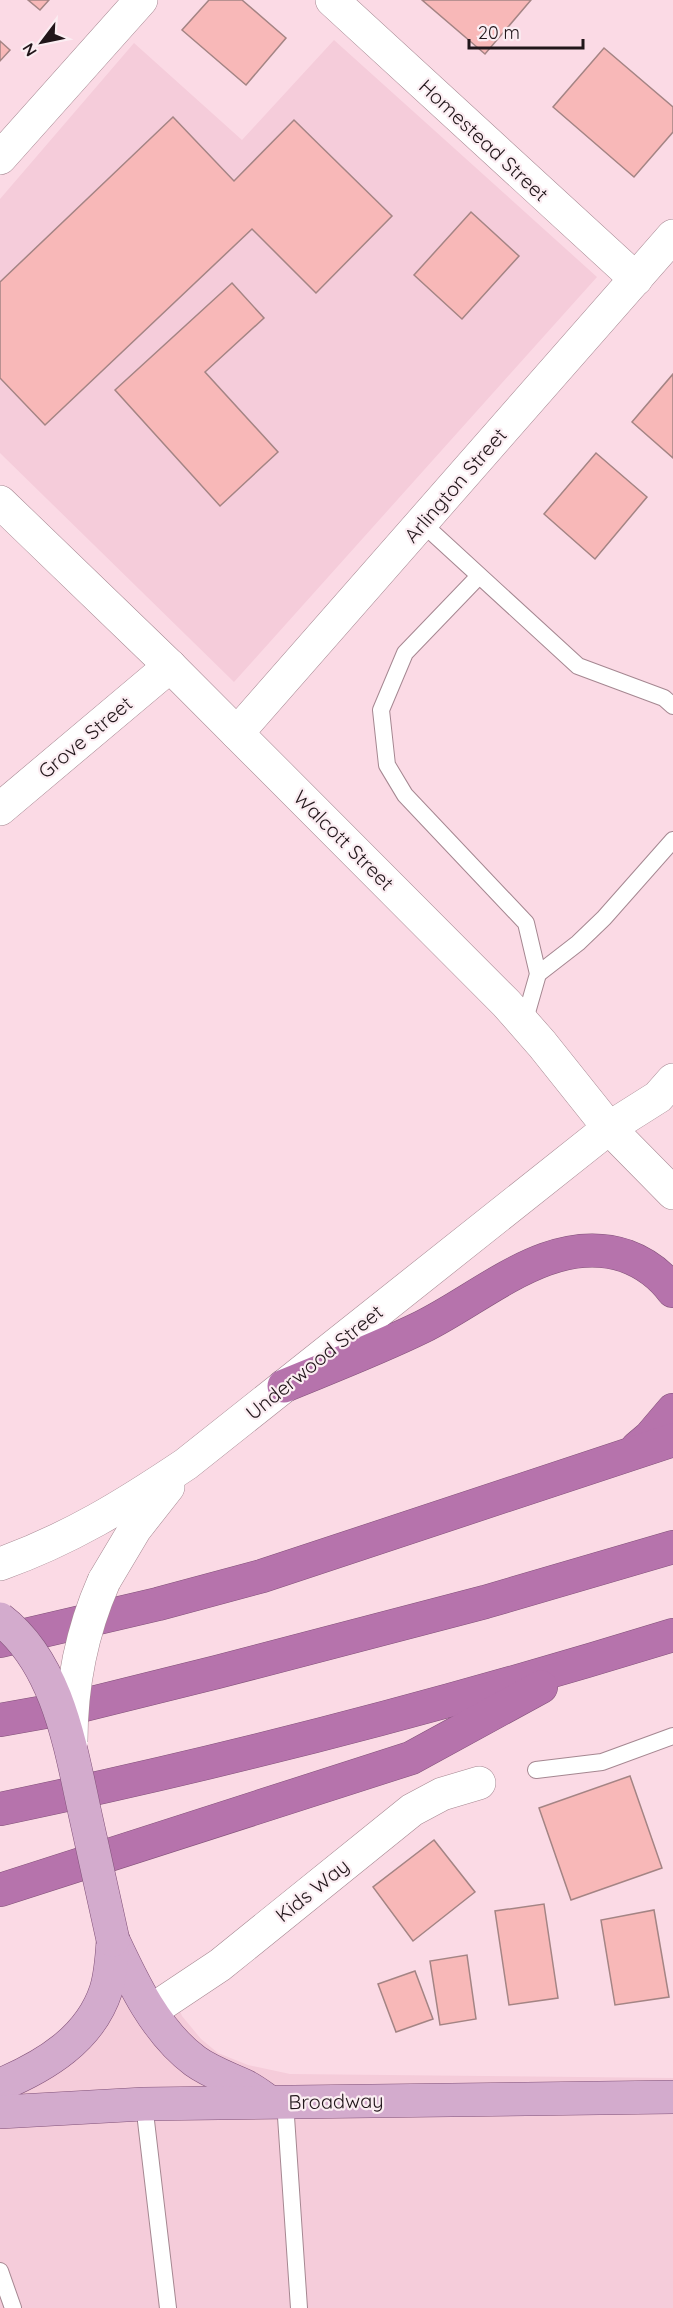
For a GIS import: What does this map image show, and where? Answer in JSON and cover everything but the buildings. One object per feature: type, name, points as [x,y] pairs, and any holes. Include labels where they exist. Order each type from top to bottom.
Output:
[{"type":"highway","points":[[284,1386],[422,1327],[524,1268],[546,1257],[570,1251],[613,1252],[633,1259],[652,1269],[673,1291]]},
{"type":"highway","points":[[625,1457],[650,1437],[673,1410]]},
{"type":"highway","points":[[0,1641],[158,1604],[262,1576],[673,1440]]},
{"type":"highway","points":[[0,1720],[84,1705],[217,1672],[485,1602],[673,1547]]},
{"type":"highway","points":[[0,1809],[119,1783],[320,1734],[589,1661],[673,1635]]},
{"type":"highway","points":[[0,1890],[411,1758],[589,1661]]},
{"type":"main road","points":[[0,1620],[15,1633],[38,1664],[51,1691],[71,1750],[113,1940],[129,1973],[151,2011],[179,2048],[197,2063],[277,2102]]},
{"type":"main road","points":[[0,2085],[43,2064],[65,2049],[84,2031],[98,2011],[107,1988],[113,1940]]},
{"type":"main road","name":"Broadway","points":[[0,2112],[144,2104],[673,2097]]},
{"type":"street","points":[[0,159],[141,0]]},
{"type":"street","name":"Homestead Street","points":[[332,0],[636,279]]},
{"type":"street","name":"Arlington Street","points":[[237,733],[673,236]]},
{"type":"street","name":"Walcott Street","points":[[0,502],[170,666],[524,1023],[609,1128],[673,1193]]},
{"type":"street","name":"Grove Street","points":[[0,809],[170,666]]},
{"type":"street","name":"Underwood Street","points":[[0,1564],[68,1537],[186,1464],[609,1128],[658,1096],[673,1080]]},
{"type":"street","points":[[71,1750],[71,1718],[78,1662],[90,1616],[104,1581],[135,1529],[186,1464]]},
{"type":"street","name":"Kids Way","points":[[151,2011],[220,1965],[412,1809],[442,1794],[480,1783]]},
{"type":"lane","points":[[422,523],[578,666],[663,698],[673,706]]},
{"type":"lane","points":[[479,576],[405,654],[381,710],[387,765],[405,795],[526,923],[538,974],[524,1023]]},
{"type":"lane","points":[[538,974],[578,943],[604,918],[673,840]]},
{"type":"lane","points":[[536,1770],[602,1762],[673,1736]]},
{"type":"lane","points":[[277,2102],[299,2308]]},
{"type":"lane","points":[[144,2104],[168,2308]]},
{"type":"lane","points":[[0,2271],[13,2308]]},
{"type":"shaded area","points":[[334,40],[597,277],[234,682],[0,453],[0,199],[134,43],[242,140]]},
{"type":"shaded area","points":[[124,1950],[167,2000],[176,2001],[182,2016],[201,2039],[218,2053],[248,2065],[290,2074],[673,2078],[673,2308],[0,2308],[0,2084],[91,2023]]}]
